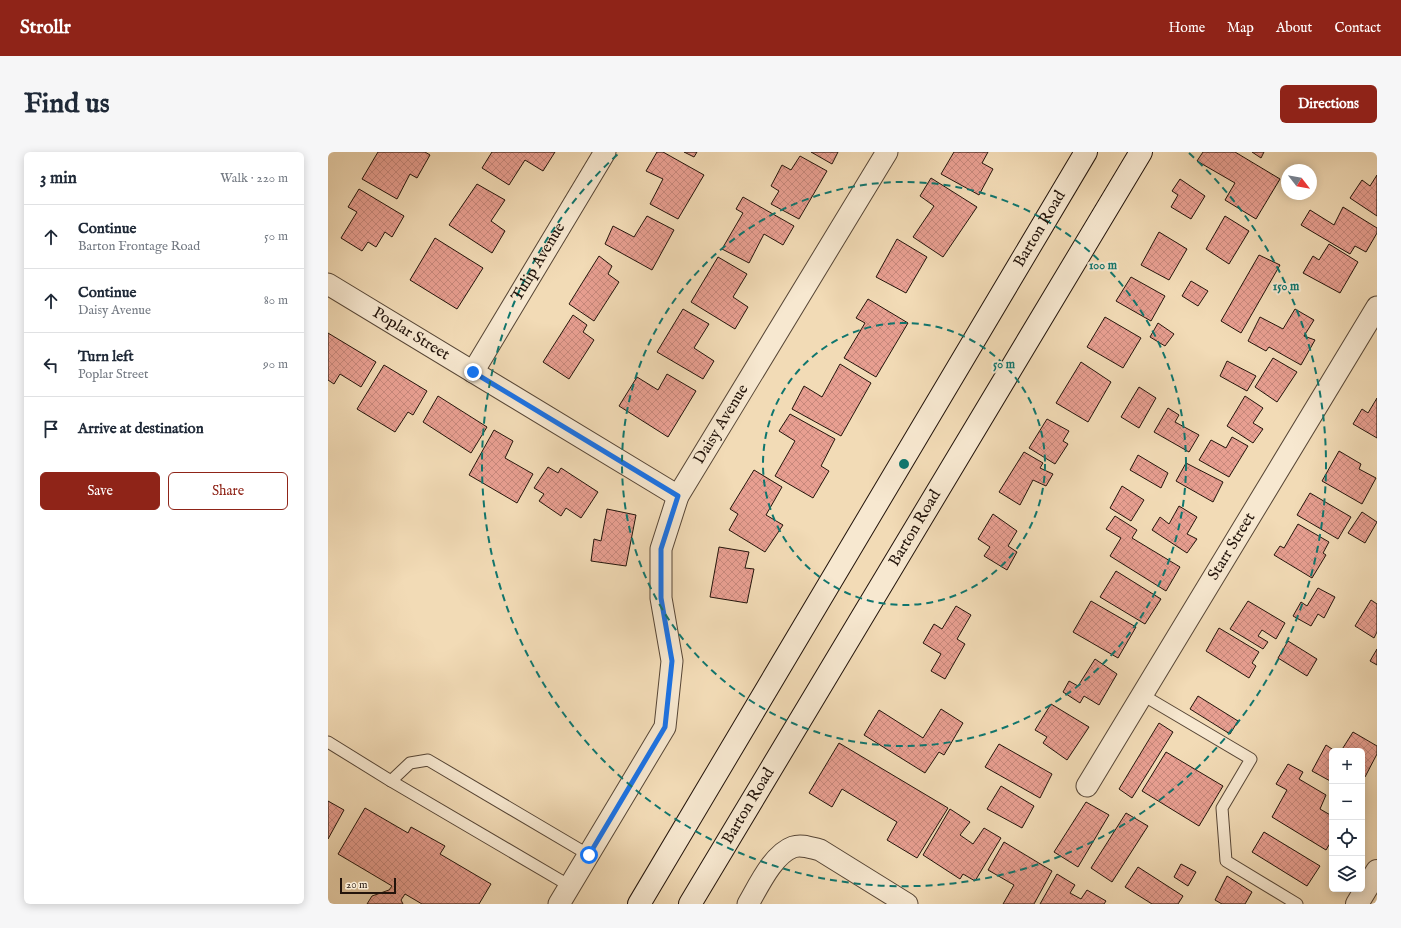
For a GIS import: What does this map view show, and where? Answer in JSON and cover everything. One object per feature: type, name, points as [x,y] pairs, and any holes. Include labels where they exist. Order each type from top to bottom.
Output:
[{"type":"main road","name":"Barton Road","points":[[639,904],[1086,152]]},
{"type":"main road","name":"Barton Road","points":[[690,904],[1141,152]]},
{"type":"street","name":"Tulip Avenue","points":[[473,372],[605,152]]},
{"type":"street","name":"Daisy Avenue","points":[[589,855],[665,727],[672,661],[661,598],[661,549],[678,496],[887,152]]},
{"type":"street","name":"Poplar Street","points":[[328,284],[678,496]]},
{"type":"street","name":"Starr Street","points":[[1087,786],[1141,694],[1377,307]]},
{"type":"street","points":[[748,904],[780,854],[793,847],[806,846],[820,850],[884,898],[907,904]]},
{"type":"street","points":[[559,904],[589,855]]},
{"type":"lane","points":[[1141,694],[1251,759],[1222,808],[1226,861],[1298,904]]},
{"type":"lane","points":[[328,742],[391,781],[570,886]]},
{"type":"lane","points":[[391,781],[410,763],[428,760],[589,855]]},
{"type":"building","points":[[378,152],[425,152],[430,155],[417,178],[410,174],[397,199],[362,179]]},
{"type":"building","points":[[492,152],[555,152],[543,171],[525,160],[509,185],[482,168]]},
{"type":"building","points":[[657,152],[663,152],[704,175],[678,219],[650,204],[663,179],[646,171]]},
{"type":"building","points":[[684,152],[697,152],[694,157]]},
{"type":"building","points":[[811,152],[838,152],[832,164]]},
{"type":"building","points":[[954,152],[988,152],[982,163],[993,169],[979,195],[941,174]]},
{"type":"building","points":[[1203,152],[1235,152],[1280,179],[1256,219],[1225,200],[1235,183],[1197,161]]},
{"type":"building","points":[[1252,152],[1264,152],[1261,158]]},
{"type":"building","points":[[800,156],[827,171],[799,219],[771,204],[779,191],[771,186],[782,165],[791,170]]},
{"type":"building","points":[[1377,175],[1377,216],[1350,198],[1362,180],[1370,186]]},
{"type":"building","points":[[931,178],[977,207],[943,257],[913,237],[934,206],[920,196]]},
{"type":"building","points":[[1180,179],[1205,196],[1191,219],[1171,207],[1178,195],[1172,191]]},
{"type":"building","points":[[477,184],[505,200],[491,221],[505,231],[492,253],[449,225]]},
{"type":"building","points":[[359,189],[404,216],[392,237],[385,232],[376,247],[368,242],[362,251],[341,238],[357,212],[348,207]]},
{"type":"building","points":[[743,197],[794,226],[783,245],[764,234],[749,263],[722,249],[743,213],[736,209]]},
{"type":"building","points":[[1343,207],[1377,228],[1377,233],[1366,252],[1355,246],[1350,254],[1301,225],[1310,210],[1334,225]]},
{"type":"building","points":[[647,216],[674,230],[652,270],[605,244],[613,226],[634,237]]},
{"type":"building","points":[[1225,216],[1249,231],[1229,264],[1206,249]]},
{"type":"building","points":[[1159,232],[1187,249],[1169,280],[1141,265]]},
{"type":"building","points":[[435,238],[483,268],[457,309],[410,280]]},
{"type":"building","points":[[897,239],[927,257],[906,293],[876,277]]},
{"type":"building","points":[[1329,244],[1358,262],[1340,293],[1303,273],[1313,256],[1319,260]]},
{"type":"building","points":[[1259,255],[1280,265],[1241,333],[1221,321]]},
{"type":"building","points":[[599,256],[612,266],[608,274],[619,282],[594,321],[569,304]]},
{"type":"building","points":[[718,257],[747,274],[733,297],[748,307],[735,329],[691,302]]},
{"type":"building","points":[[1131,277],[1165,296],[1151,321],[1116,301]]},
{"type":"building","points":[[1191,281],[1208,291],[1198,306],[1182,296]]},
{"type":"building","points":[[868,299],[908,323],[876,377],[844,358],[865,323],[856,318]]},
{"type":"building","points":[[683,309],[709,324],[694,348],[714,361],[703,379],[657,352]]},
{"type":"building","points":[[1295,309],[1314,320],[1304,336],[1315,340],[1301,365],[1269,347],[1266,351],[1248,341],[1260,317],[1283,329]]},
{"type":"building","points":[[573,315],[587,325],[583,332],[594,340],[569,379],[543,362]]},
{"type":"building","points":[[1105,317],[1141,338],[1123,368],[1087,347]]},
{"type":"building","points":[[1158,323],[1174,334],[1165,346],[1150,337]]},
{"type":"building","points":[[328,333],[376,362],[361,387],[340,374],[334,384],[328,380]]},
{"type":"building","points":[[1273,358],[1297,372],[1277,402],[1255,387]]},
{"type":"building","points":[[1227,361],[1256,376],[1247,391],[1220,376]]},
{"type":"building","points":[[1081,362],[1111,382],[1088,422],[1056,403]]},
{"type":"building","points":[[840,364],[871,383],[841,436],[792,409],[804,386],[822,397]]},
{"type":"building","points":[[384,365],[427,391],[413,415],[408,412],[395,432],[357,409]]},
{"type":"building","points":[[667,374],[696,391],[668,437],[619,406],[637,377],[658,390]]},
{"type":"building","points":[[1139,387],[1156,398],[1139,428],[1121,417]]},
{"type":"building","points":[[438,396],[487,427],[471,453],[423,422]]},
{"type":"building","points":[[1245,396],[1263,408],[1253,423],[1263,429],[1253,443],[1227,426]]},
{"type":"building","points":[[1377,398],[1377,438],[1353,424],[1362,409],[1368,413]]},
{"type":"building","points":[[1168,408],[1179,415],[1175,422],[1199,435],[1189,452],[1154,432]]},
{"type":"building","points":[[790,414],[835,439],[821,466],[829,471],[813,498],[775,476],[795,441],[779,431]]},
{"type":"building","points":[[1047,419],[1069,431],[1063,441],[1068,444],[1055,464],[1029,448]]},
{"type":"building","points":[[494,430],[513,441],[505,458],[533,474],[517,503],[469,475]]},
{"type":"building","points":[[1232,437],[1248,446],[1229,477],[1199,460],[1211,440],[1226,448]]},
{"type":"building","points":[[1339,451],[1361,464],[1359,469],[1376,478],[1362,504],[1322,481]]},
{"type":"building","points":[[1024,452],[1043,463],[1040,468],[1053,474],[1046,486],[1033,480],[1020,505],[999,492]]},
{"type":"building","points":[[1138,455],[1168,473],[1161,488],[1130,470]]},
{"type":"building","points":[[1186,463],[1223,482],[1213,502],[1176,481]]},
{"type":"building","points":[[548,467],[558,473],[561,468],[598,492],[581,518],[566,508],[561,516],[539,501],[544,494],[534,488]]},
{"type":"building","points":[[754,470],[782,487],[766,515],[783,525],[765,552],[729,530],[738,514],[730,509]]},
{"type":"building","points":[[1122,486],[1144,500],[1131,521],[1110,508]]},
{"type":"building","points":[[1310,493],[1351,517],[1338,539],[1297,515]]},
{"type":"building","points":[[1179,506],[1197,517],[1187,534],[1197,539],[1187,553],[1152,530],[1160,517],[1169,524]]},
{"type":"building","points":[[607,509],[636,515],[626,566],[591,561],[594,539],[601,541]]},
{"type":"building","points":[[1362,512],[1377,522],[1365,543],[1348,533]]},
{"type":"building","points":[[993,514],[1017,531],[1008,546],[1017,552],[1007,570],[984,556],[990,547],[978,539]]},
{"type":"building","points":[[1115,516],[1137,530],[1132,538],[1180,567],[1166,591],[1110,556],[1121,538],[1106,529]]},
{"type":"building","points":[[1298,524],[1329,542],[1323,553],[1326,555],[1312,578],[1274,555],[1280,546],[1284,548]]},
{"type":"building","points":[[719,547],[749,552],[745,568],[754,569],[747,603],[710,597]]},
{"type":"building","points":[[1116,571],[1161,599],[1145,624],[1100,597]]},
{"type":"building","points":[[1318,588],[1335,597],[1324,618],[1318,614],[1311,626],[1293,616],[1301,602],[1307,606]]},
{"type":"building","points":[[1371,600],[1377,604],[1377,632],[1374,638],[1355,626]]},
{"type":"building","points":[[1091,601],[1136,627],[1118,658],[1073,632]]},
{"type":"building","points":[[1248,601],[1285,623],[1276,639],[1262,630],[1258,636],[1268,642],[1263,649],[1230,629]]},
{"type":"building","points":[[956,606],[971,615],[957,639],[965,644],[945,679],[931,671],[941,654],[923,643],[934,624],[942,629]]},
{"type":"building","points":[[1219,628],[1259,652],[1252,663],[1256,666],[1249,678],[1206,651]]},
{"type":"building","points":[[1288,641],[1317,659],[1307,676],[1278,658]]},
{"type":"building","points":[[1377,649],[1377,665],[1370,661]]},
{"type":"building","points":[[1095,659],[1117,674],[1099,705],[1084,696],[1080,703],[1063,692],[1069,681],[1078,686]]},
{"type":"building","points":[[1198,696],[1238,721],[1230,734],[1190,709]]},
{"type":"building","points":[[1051,704],[1089,727],[1067,760],[1043,743],[1047,737],[1035,730]]},
{"type":"building","points":[[941,709],[963,723],[944,755],[939,752],[925,773],[864,735],[879,710],[923,738]]},
{"type":"building","points":[[1159,723],[1173,732],[1132,798],[1119,789]]},
{"type":"building","points":[[1353,732],[1377,746],[1377,754],[1365,777],[1365,748],[1343,748]]},
{"type":"building","points":[[839,743],[948,808],[917,858],[887,840],[897,822],[842,789],[832,807],[809,793]]},
{"type":"building","points":[[999,744],[1052,774],[1040,798],[985,767]]},
{"type":"building","points":[[1326,745],[1330,748],[1329,748],[1329,780],[1312,771]]},
{"type":"building","points":[[1166,752],[1223,786],[1199,826],[1142,791]]},
{"type":"building","points":[[1288,764],[1303,772],[1299,779],[1326,795],[1320,809],[1329,814],[1329,845],[1326,850],[1272,817],[1287,790],[1276,784]]},
{"type":"building","points":[[1001,786],[1034,806],[1022,828],[987,809]]},
{"type":"building","points":[[328,801],[344,810],[328,839]]},
{"type":"building","points":[[1086,802],[1109,815],[1078,867],[1054,852]]},
{"type":"building","points":[[365,808],[408,833],[411,827],[445,846],[440,854],[491,884],[479,904],[422,904],[405,894],[401,900],[403,904],[367,904],[372,896],[389,890],[392,886],[338,854]]},
{"type":"building","points":[[950,809],[970,822],[960,835],[973,844],[984,828],[1001,838],[975,881],[963,874],[960,879],[923,855]]},
{"type":"building","points":[[1126,813],[1148,826],[1112,882],[1091,868]]},
{"type":"building","points":[[1264,832],[1320,866],[1307,886],[1252,852]]},
{"type":"building","points":[[1004,842],[1052,871],[1034,904],[1003,904],[1014,885],[988,870]]},
{"type":"building","points":[[1181,864],[1196,872],[1188,886],[1174,877]]},
{"type":"building","points":[[1138,867],[1183,896],[1178,904],[1152,904],[1125,887]]},
{"type":"building","points":[[1057,874],[1075,885],[1070,893],[1081,899],[1087,890],[1106,901],[1104,904],[1040,904]]},
{"type":"building","points":[[1227,876],[1252,892],[1245,904],[1222,904],[1215,900]]},
{"type":"route","points":[[473,372],[678,496],[661,549],[661,598],[672,661],[665,727],[589,855]]}]
